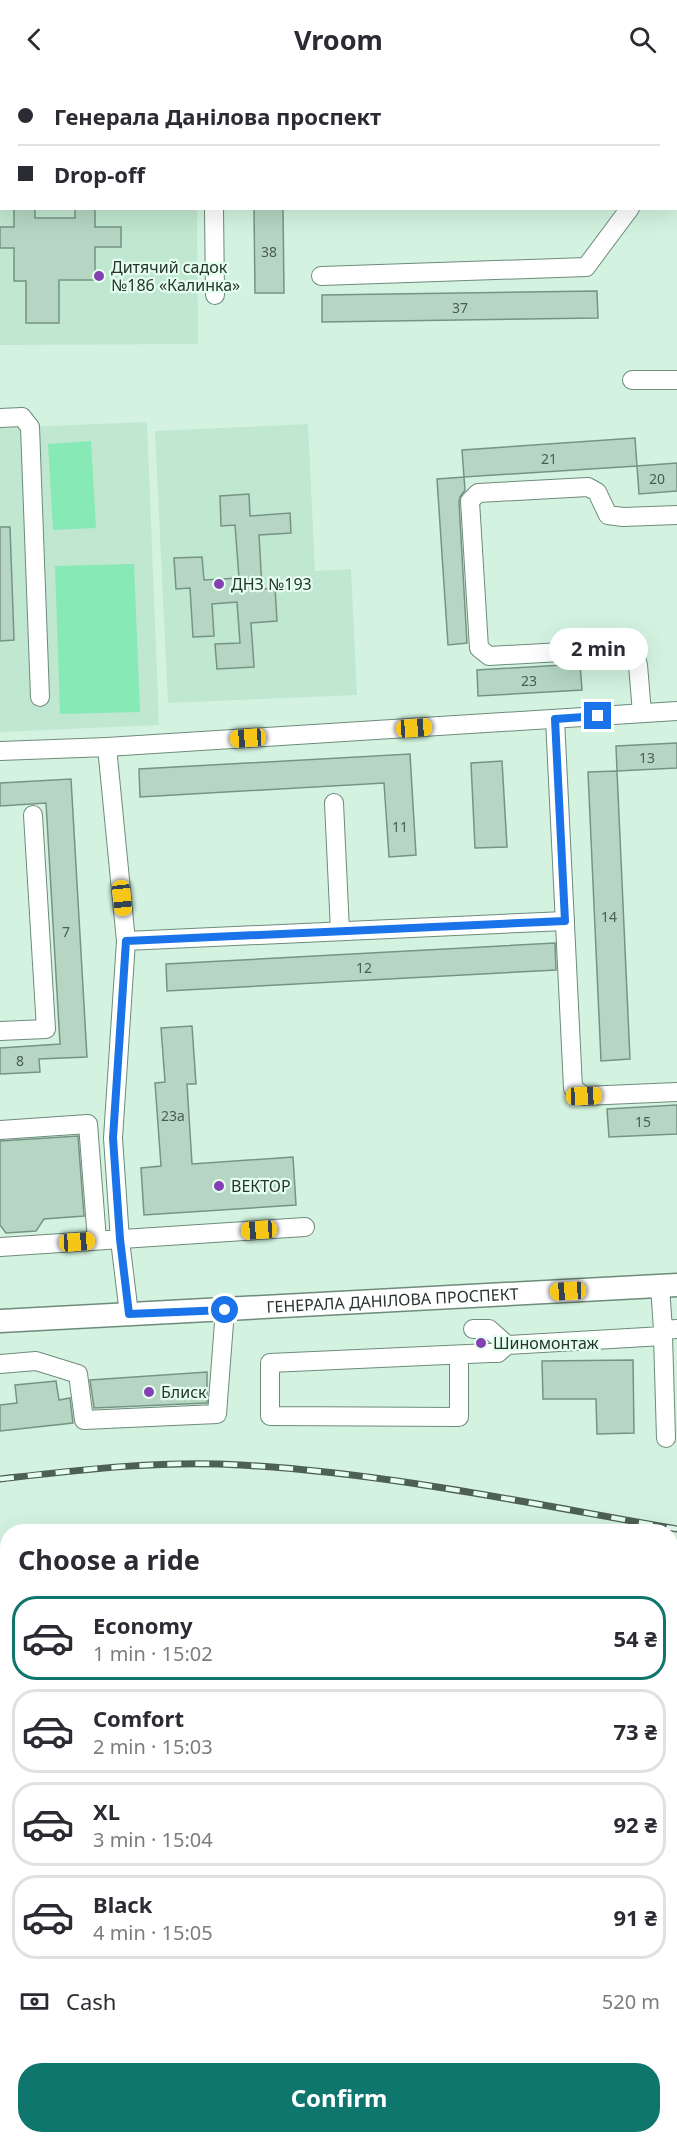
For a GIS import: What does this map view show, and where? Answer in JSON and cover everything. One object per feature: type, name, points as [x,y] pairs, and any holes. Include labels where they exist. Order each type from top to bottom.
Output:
[{"type":"main road","name":"ГЕНЕРАЛА ДАНІЛОВА ПРОСПЕКТ","points":[[0,1321],[668,1286]]},
{"type":"lane","points":[[214,210],[215,295]]},
{"type":"lane","points":[[321,276],[586,267],[629,210]]},
{"type":"lane","points":[[632,380],[677,380]]},
{"type":"lane","points":[[0,418],[22,417],[30,427],[40,697]]},
{"type":"lane","points":[[642,713],[638,664],[633,648],[489,656],[479,648],[470,501],[478,493],[588,487],[597,492],[608,515],[623,517],[677,515]]},
{"type":"lane","points":[[0,751],[107,747],[677,711]]},
{"type":"lane","points":[[555,719],[573,1088],[584,1096],[677,1092]]},
{"type":"lane","points":[[107,747],[126,941],[113,1138],[120,1239],[129,1314]]},
{"type":"lane","points":[[334,803],[340,931]]},
{"type":"lane","points":[[0,1031],[46,1029],[33,815]]},
{"type":"lane","points":[[126,941],[565,921]]},
{"type":"lane","points":[[0,1130],[88,1124],[97,1240]]},
{"type":"lane","points":[[0,1246],[305,1227]]},
{"type":"lane","points":[[666,1438],[668,1286]]},
{"type":"lane","points":[[0,1364],[36,1361],[78,1374],[84,1420],[217,1414],[225,1310]]},
{"type":"lane","points":[[473,1329],[489,1329],[507,1345]]},
{"type":"lane","points":[[459,1355],[459,1417],[270,1416],[270,1363],[498,1353],[507,1345],[667,1331]]},
{"type":"shaded area","name":"Дитячий садок №186 «Калинка»","points":[[0,210],[197,210],[198,344],[0,345]]},
{"type":"shaded area","points":[[147,422],[159,725],[0,732],[0,428]]},
{"type":"shaded area","points":[[308,424],[315,571],[351,569],[357,695],[168,703],[155,431]]},
{"type":"green space","points":[[91,441],[96,528],[53,530],[48,444]]},
{"type":"green space","points":[[134,564],[140,712],[60,714],[55,566]]},
{"type":"building","points":[[14,210],[35,210],[35,218],[75,218],[75,210],[95,210],[95,227],[121,227],[121,247],[95,247],[95,280],[59,280],[59,323],[26,323],[26,281],[14,281],[14,248],[0,248],[0,227],[14,227]]},
{"type":"building","points":[[254,210],[283,210],[284,293],[255,293]]},
{"type":"building","points":[[597,291],[598,318],[322,322],[322,295]]},
{"type":"building","points":[[635,438],[637,466],[464,477],[462,450]]},
{"type":"building","points":[[677,463],[677,491],[639,494],[637,466]]},
{"type":"building","points":[[464,477],[465,490],[459,502],[467,643],[448,645],[437,479]]},
{"type":"building","name":"ДНЗ №193","points":[[249,494],[250,516],[290,513],[291,533],[259,535],[262,589],[275,588],[277,621],[251,623],[254,667],[217,669],[215,644],[240,643],[237,602],[212,604],[214,636],[193,637],[190,588],[176,589],[174,558],[202,557],[204,580],[239,578],[235,525],[221,526],[220,496]]},
{"type":"building","points":[[0,527],[10,527],[14,640],[0,641]]},
{"type":"building","points":[[580,664],[582,690],[478,696],[477,670]]},
{"type":"building","points":[[677,743],[677,768],[617,771],[616,746]]},
{"type":"building","points":[[410,754],[416,855],[389,857],[384,783],[140,797],[139,769]]},
{"type":"building","points":[[502,761],[507,847],[475,848],[471,763]]},
{"type":"building","points":[[617,771],[630,1059],[601,1061],[588,772]]},
{"type":"building","points":[[71,779],[87,1057],[39,1059],[40,1072],[0,1074],[0,1048],[60,1044],[46,803],[0,806],[0,783]]},
{"type":"building","points":[[555,943],[556,970],[167,991],[166,964]]},
{"type":"building","name":"ВЕКТОР","points":[[192,1026],[196,1084],[187,1084],[192,1164],[293,1157],[296,1205],[144,1215],[141,1168],[161,1166],[155,1083],[165,1082],[161,1028]]},
{"type":"building","points":[[677,1105],[677,1134],[609,1137],[607,1109]]},
{"type":"building","points":[[78,1136],[84,1216],[44,1219],[36,1231],[6,1233],[0,1225],[0,1141]]},
{"type":"building","points":[[633,1360],[634,1433],[597,1434],[596,1399],[543,1399],[542,1361]]},
{"type":"building","name":"Блиск","points":[[207,1372],[207,1403],[94,1408],[90,1380]]},
{"type":"building","points":[[56,1381],[59,1400],[70,1398],[73,1423],[0,1431],[0,1405],[17,1403],[15,1385]]},
{"type":"railway","points":[[0,1479],[120,1467],[181,1464],[241,1465],[405,1482],[648,1524]]},
{"type":"place","name":"Дитячий садок №186 «Калинка»","points":[[99,276]]},
{"type":"place","name":"ДНЗ №193","points":[[219,584]]},
{"type":"place","name":"ВЕКТОР","points":[[219,1186]]},
{"type":"place","name":"Шиномонтаж","points":[[481,1343]]},
{"type":"place","name":"Блиск","points":[[149,1392]]},
{"type":"route","points":[[225,1310],[129,1314],[120,1239],[113,1138],[126,941],[565,921],[555,719],[598,716]]}]
